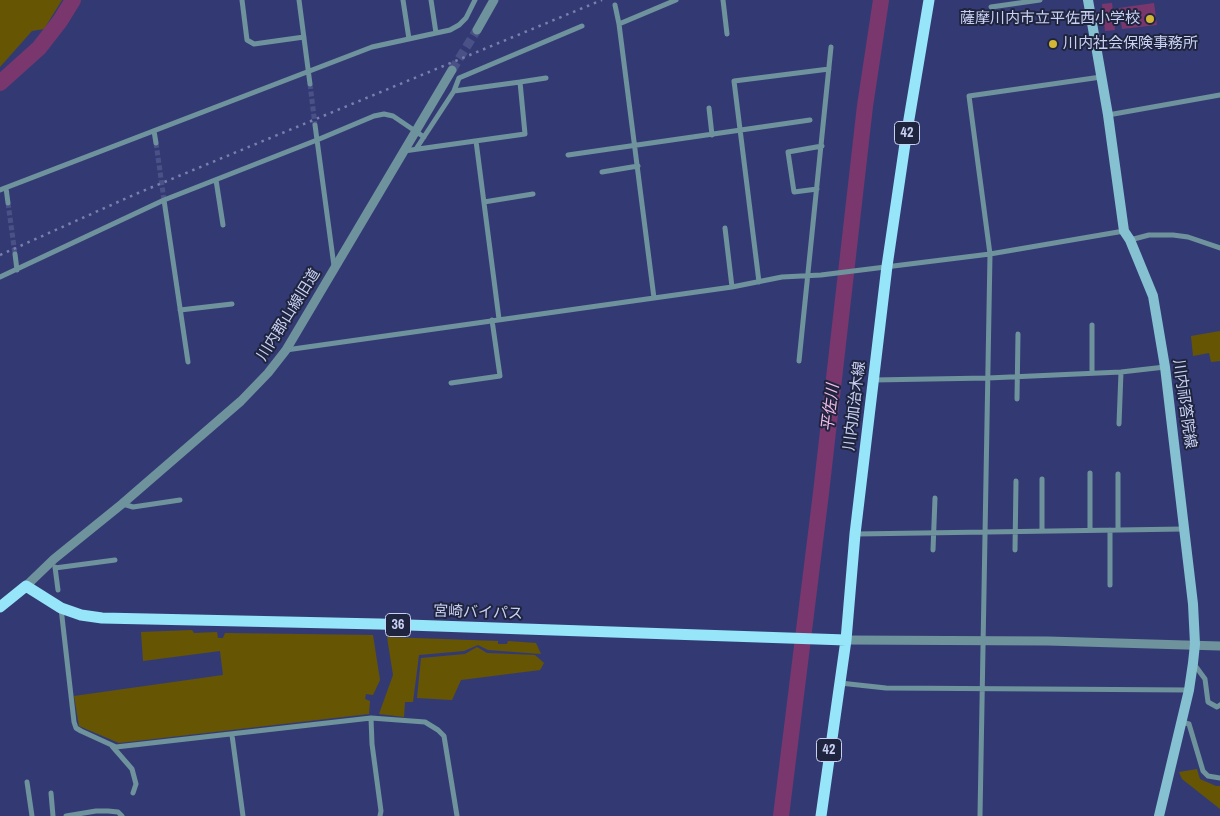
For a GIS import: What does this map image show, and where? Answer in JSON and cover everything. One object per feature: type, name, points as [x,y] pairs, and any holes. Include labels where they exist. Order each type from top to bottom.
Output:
[{"type":"main road","name":"川内加治木線","points":[[821,816],[846,640],[856,534],[887,266],[929,0]]},
{"type":"main road","name":"川内祁答院線","points":[[1088,0],[1128,235],[1153,296],[1165,367],[1192,596],[1195,644],[1194,663],[1159,816]]},
{"type":"main road","name":"宮崎バイパス","points":[[26,586],[61,608],[81,615],[102,618],[206,619],[846,640]]},
{"type":"main road","points":[[0,607],[26,586]]},
{"type":"street","points":[[242,0],[247,40],[254,44],[304,37]]},
{"type":"street","points":[[299,0],[310,84]]},
{"type":"street","points":[[403,0],[408,39]]},
{"type":"street","points":[[431,0],[436,33]]},
{"type":"street","points":[[8,203],[3,189],[372,47],[450,30],[466,18],[475,0]]},
{"type":"street","points":[[477,30],[494,0]]},
{"type":"street","points":[[619,24],[676,0]]},
{"type":"street","points":[[723,0],[727,34]]},
{"type":"street","points":[[991,7],[1040,0]]},
{"type":"street","points":[[615,5],[638,166],[654,298]]},
{"type":"street","points":[[416,150],[454,92],[459,78],[582,26]]},
{"type":"street","points":[[799,361],[831,47]]},
{"type":"street","points":[[759,282],[734,81],[830,69]]},
{"type":"street","name":"川内郡山線旧道","points":[[26,586],[241,402],[264,378],[286,350],[452,70]]},
{"type":"street","points":[[454,92],[546,78]]},
{"type":"street","points":[[980,816],[990,254],[969,96],[1101,78]]},
{"type":"street","points":[[403,151],[525,134],[520,82]]},
{"type":"street","points":[[1108,115],[1220,95]]},
{"type":"street","points":[[709,108],[712,134]]},
{"type":"street","points":[[0,277],[164,200],[374,116],[384,114],[392,116],[424,137]]},
{"type":"street","points":[[568,154],[810,120]]},
{"type":"street","points":[[315,125],[334,269]]},
{"type":"street","points":[[154,130],[156,143]]},
{"type":"street","points":[[476,141],[499,319]]},
{"type":"street","points":[[817,189],[794,192],[788,152],[822,146]]},
{"type":"street","points":[[602,172],[638,166]]},
{"type":"street","points":[[216,180],[223,225]]},
{"type":"street","points":[[484,202],[533,194]]},
{"type":"street","points":[[164,200],[188,362]]},
{"type":"street","points":[[725,228],[732,287]]},
{"type":"street","points":[[286,350],[732,287],[782,277],[821,275],[1128,235],[1188,237],[1220,248]]},
{"type":"street","points":[[15,254],[17,270]]},
{"type":"street","points":[[180,310],[232,304]]},
{"type":"street","points":[[451,383],[500,376],[492,320]]},
{"type":"street","points":[[1092,325],[1092,374]]},
{"type":"street","points":[[1017,399],[1018,334]]},
{"type":"street","points":[[873,380],[1092,374],[1165,367]]},
{"type":"street","points":[[1119,424],[1121,372]]},
{"type":"street","points":[[1090,473],[1090,530]]},
{"type":"street","points":[[1118,474],[1118,530]]},
{"type":"street","points":[[1042,479],[1042,531]]},
{"type":"street","points":[[1015,550],[1016,481]]},
{"type":"street","points":[[933,550],[934,498]]},
{"type":"street","points":[[122,504],[133,507],[180,500]]},
{"type":"street","points":[[856,534],[1184,529]]},
{"type":"street","points":[[1110,530],[1110,585]]},
{"type":"street","points":[[58,590],[54,564],[115,560]]},
{"type":"street","points":[[61,608],[76,728],[116,747],[371,718],[425,722],[444,736],[457,816]]},
{"type":"street","points":[[846,640],[1195,644],[1220,646]]},
{"type":"street","points":[[1194,663],[1204,679],[1208,702],[1217,707],[1220,705]]},
{"type":"street","points":[[840,683],[886,688],[1189,690]]},
{"type":"street","points":[[371,718],[380,816]]},
{"type":"street","points":[[1182,722],[1190,724],[1203,771],[1208,776],[1220,778]]},
{"type":"street","points":[[232,735],[243,816]]},
{"type":"street","points":[[112,746],[132,769],[136,784],[133,793]]},
{"type":"street","points":[[27,782],[32,816]]},
{"type":"street","points":[[51,793],[54,816]]},
{"type":"street","points":[[66,816],[102,810],[118,812],[122,816]]},
{"type":"shaded area","points":[[0,0],[62,0],[44,29],[32,31],[0,67]]},
{"type":"shaded area","points":[[1112,3],[1115,30],[1105,31],[1102,4]]},
{"type":"shaded area","points":[[1154,3],[1157,25],[1122,29],[1119,8]]},
{"type":"shaded area","points":[[1220,331],[1220,361],[1211,362],[1209,353],[1193,356],[1191,336]]},
{"type":"shaded area","points":[[192,630],[194,633],[217,632],[218,638],[223,638],[225,633],[373,635],[380,680],[373,695],[366,694],[365,699],[370,701],[369,714],[119,743],[79,726],[74,696],[223,675],[220,651],[143,661],[141,632]]},
{"type":"shaded area","points":[[387,637],[498,641],[498,644],[507,644],[508,641],[536,643],[541,654],[488,650],[478,645],[464,651],[419,655],[413,702],[405,702],[404,717],[379,714],[393,675]]},
{"type":"shaded area","points":[[477,647],[487,653],[535,655],[544,663],[540,670],[461,680],[452,700],[417,698],[421,658],[465,654]]},
{"type":"shaded area","points":[[1197,769],[1200,779],[1220,786],[1220,809],[1182,779],[1179,772]]},
{"type":"waterway","points":[[0,83],[39,48],[60,21],[73,0]]},
{"type":"waterway","name":"平佐川","points":[[781,816],[821,493],[865,106],[881,0]]},
{"type":"tunnel","points":[[452,70],[477,30]]},
{"type":"tunnel","points":[[310,84],[315,125]]},
{"type":"tunnel","points":[[156,143],[164,200]]},
{"type":"tunnel","points":[[8,203],[15,254]]},
{"type":"railway","points":[[0,255],[138,193],[602,0]]},
{"type":"place","name":"薩摩川内市立平佐西小学校","points":[[1150,19]]},
{"type":"place","name":"川内社会保険事務所","points":[[1053,44]]}]
